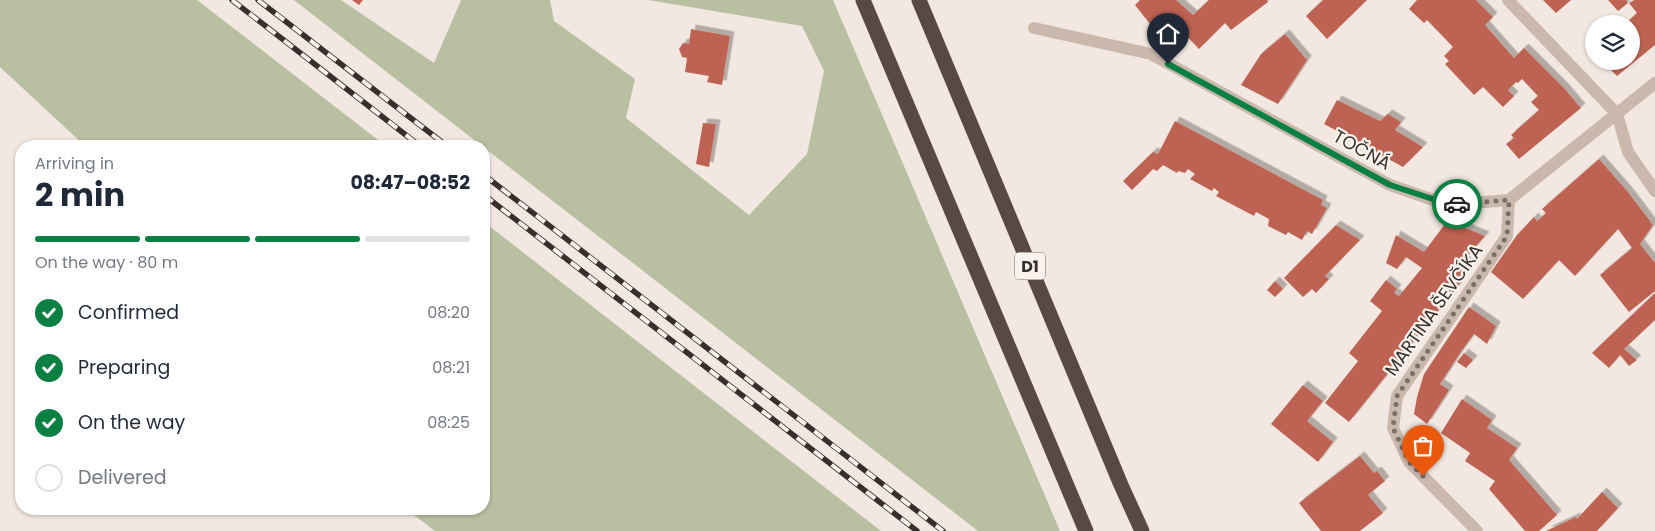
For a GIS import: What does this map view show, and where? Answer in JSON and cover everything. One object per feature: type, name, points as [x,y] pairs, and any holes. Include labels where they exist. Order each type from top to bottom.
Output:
[{"type":"highway","points":[[863,0],[1086,531]]},
{"type":"highway","name":"D1","points":[[919,0],[1121,485],[1142,531]]},
{"type":"street","points":[[1508,0],[1617,114],[1628,152],[1655,190]]},
{"type":"street","name":"TOČNÁ","points":[[1034,28],[1151,54],[1390,185],[1448,204],[1509,200]]},
{"type":"street","points":[[1509,200],[1655,83]]},
{"type":"street","name":"MARTINA ŠEVČÍKA","points":[[1477,531],[1409,462],[1393,428],[1397,396],[1507,236],[1509,200]]},
{"type":"green space","points":[[0,0],[197,0],[378,140],[79,140],[0,67]]},
{"type":"green space","points":[[294,0],[341,0],[434,63],[461,0],[550,0],[554,21],[635,79],[626,118],[749,215],[807,154],[824,71],[802,26],[648,0],[833,0],[1060,531],[978,531],[490,152],[490,140],[474,140]]},
{"type":"green space","points":[[490,227],[881,531],[435,531],[414,515],[490,515]]},
{"type":"building","points":[[352,0],[363,0],[359,5]]},
{"type":"building","points":[[1140,0],[1176,0],[1193,15],[1209,0],[1267,0],[1268,2],[1231,30],[1225,23],[1199,49],[1181,30],[1171,41],[1150,24],[1135,5]]},
{"type":"building","points":[[1323,0],[1367,0],[1327,39],[1306,16]]},
{"type":"building","points":[[1417,0],[1476,0],[1493,17],[1485,25],[1514,58],[1524,48],[1581,108],[1519,159],[1506,144],[1514,138],[1511,135],[1539,110],[1531,102],[1538,96],[1522,79],[1508,90],[1514,96],[1503,107],[1483,87],[1474,95],[1445,64],[1449,61],[1444,56],[1453,47],[1427,20],[1424,23],[1409,9]]},
{"type":"building","points":[[1543,0],[1571,0],[1556,13]]},
{"type":"building","points":[[1608,0],[1626,0],[1628,3],[1618,11]]},
{"type":"building","points":[[1634,0],[1655,0],[1655,45],[1640,57],[1640,15],[1635,15],[1637,13],[1629,3]]},
{"type":"building","points":[[691,29],[730,36],[722,85],[707,82],[709,76],[685,72],[687,58],[682,57],[679,49],[683,43],[689,44]]},
{"type":"building","points":[[1285,34],[1307,60],[1278,104],[1241,85],[1261,54]]},
{"type":"building","points":[[1611,70],[1624,70],[1617,76]]},
{"type":"building","points":[[1337,100],[1380,121],[1388,114],[1401,122],[1395,130],[1423,147],[1403,167],[1324,124]]},
{"type":"building","points":[[1175,121],[1323,200],[1321,205],[1327,208],[1312,234],[1307,231],[1302,240],[1288,232],[1286,235],[1268,226],[1269,219],[1256,212],[1254,216],[1216,196],[1219,192],[1214,188],[1212,191],[1190,179],[1195,174],[1188,169],[1185,173],[1178,171],[1177,173],[1163,165],[1157,171],[1153,169],[1132,190],[1123,181],[1153,152],[1158,154]]},
{"type":"building","points":[[703,123],[716,124],[709,167],[696,164]]},
{"type":"building","points":[[1599,159],[1628,192],[1653,225],[1640,244],[1655,263],[1655,291],[1629,312],[1600,275],[1632,248],[1618,229],[1575,276],[1559,260],[1523,299],[1491,272],[1517,235],[1534,217],[1537,221],[1546,213],[1542,209]]},
{"type":"building","points":[[1445,224],[1463,227],[1485,236],[1464,260],[1469,264],[1457,278],[1461,282],[1349,422],[1325,403],[1358,361],[1349,353],[1382,311],[1370,301],[1386,280],[1397,289],[1394,293],[1399,296],[1422,268],[1406,257],[1397,269],[1386,263],[1396,235],[1424,252]]},
{"type":"building","points":[[1336,225],[1360,240],[1325,276],[1329,279],[1316,293],[1312,289],[1303,297],[1284,278]]},
{"type":"building","points":[[1275,281],[1283,289],[1275,297],[1267,290]]},
{"type":"building","points":[[1655,293],[1655,320],[1624,349],[1637,360],[1629,366],[1620,355],[1609,368],[1592,353]]},
{"type":"building","points":[[1469,307],[1496,326],[1487,344],[1474,334],[1460,353],[1440,384],[1449,390],[1427,424],[1414,414],[1424,374]]},
{"type":"building","points":[[1464,353],[1473,360],[1466,368],[1457,362]]},
{"type":"building","points":[[1303,385],[1323,401],[1307,421],[1333,442],[1318,462],[1271,424]]},
{"type":"building","points":[[1462,399],[1492,420],[1487,428],[1517,448],[1509,460],[1557,515],[1539,531],[1525,531],[1489,489],[1495,481],[1465,461],[1470,453],[1441,433]]},
{"type":"building","points":[[1360,456],[1374,473],[1377,471],[1385,481],[1368,495],[1383,513],[1360,531],[1321,531],[1299,503]]},
{"type":"building","points":[[1602,492],[1618,508],[1597,531],[1546,531],[1576,517],[1577,519]]},
{"type":"railway","points":[[232,0],[412,140]]},
{"type":"railway","points":[[258,0],[439,140]]},
{"type":"railway","points":[[490,180],[943,531]]},
{"type":"railway","points":[[490,200],[917,531]]},
{"type":"way so far","points":[[1423,476],[1409,462],[1393,428],[1397,396],[1507,236],[1509,200],[1457,204]]},
{"type":"route","points":[[1168,64],[1390,185],[1448,204],[1457,204]]}]
